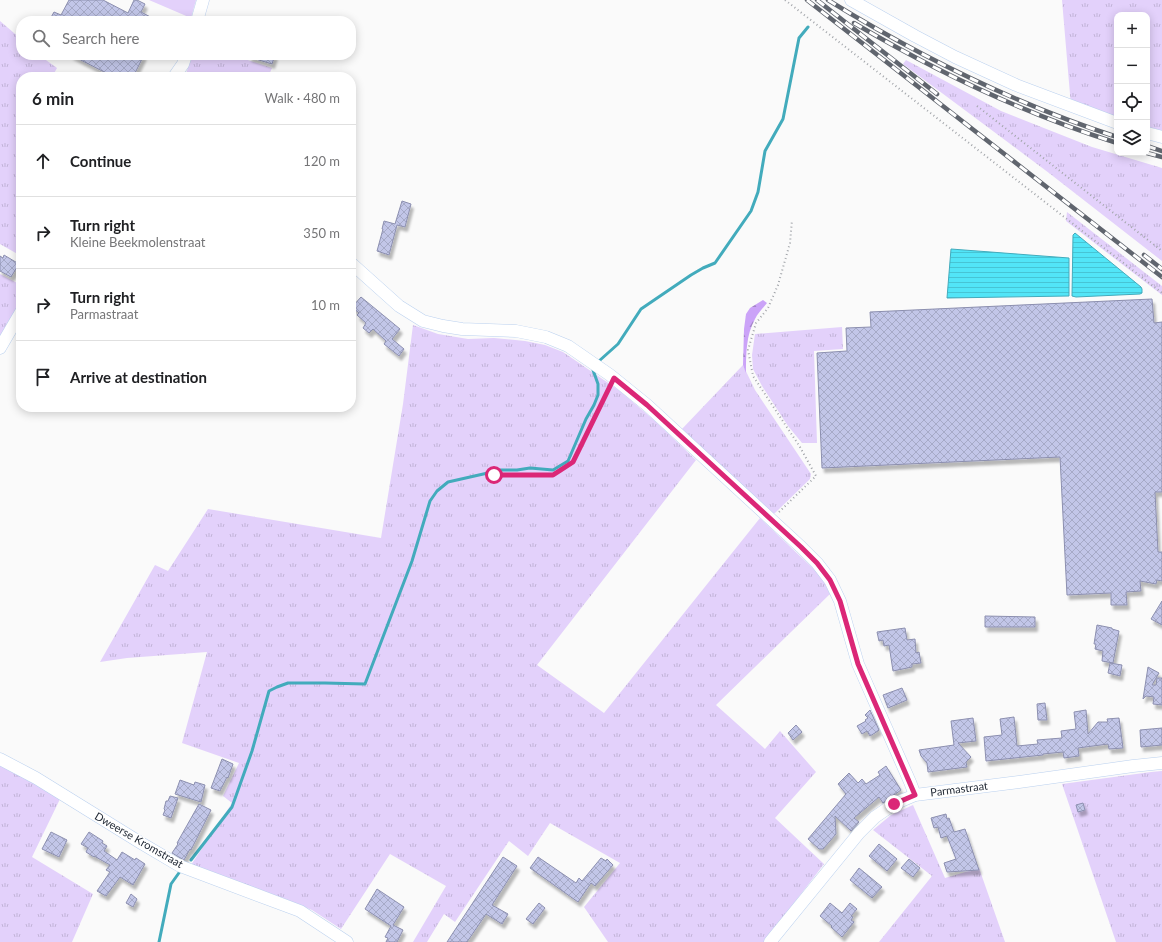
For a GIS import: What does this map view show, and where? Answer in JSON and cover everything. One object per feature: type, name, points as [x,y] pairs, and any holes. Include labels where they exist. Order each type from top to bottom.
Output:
[{"type":"street","points":[[198,16],[203,0]]},
{"type":"street","points":[[851,0],[955,57],[1009,82],[1114,123]]},
{"type":"street","points":[[177,72],[184,60]]},
{"type":"street","points":[[1150,134],[1162,137]]},
{"type":"street","points":[[356,267],[399,306],[423,321],[462,329],[516,331],[546,337],[568,346],[614,378],[647,405],[817,563],[830,580],[840,601],[858,664],[915,795]]},
{"type":"street","points":[[0,348],[16,321]]},
{"type":"street","name":"Dweerse Kromstraat","points":[[0,759],[36,778],[141,844],[180,866],[300,911],[347,942]]},
{"type":"street","name":"Parmastraat","points":[[770,942],[859,833],[876,816],[894,804],[915,795],[1162,763]]},
{"type":"path","points":[[785,0],[1162,293]]},
{"type":"path","points":[[977,106],[1162,251]]},
{"type":"path","points":[[771,520],[816,476],[800,447],[752,376],[748,350],[756,322],[768,308],[778,285],[790,243],[792,220]]},
{"type":"path","points":[[486,479],[494,475],[553,475],[573,462],[614,378]]},
{"type":"green space","points":[[149,0],[196,0],[192,16],[186,16]]},
{"type":"green space","points":[[1062,0],[1162,0],[1162,135],[1150,131],[1150,12],[1114,12],[1114,119],[1071,106]]},
{"type":"green space","points":[[0,21],[16,35],[16,60],[46,60],[57,68],[55,72],[16,72],[16,253],[0,244]]},
{"type":"green space","points":[[190,60],[248,60],[272,68],[270,72],[187,72]]},
{"type":"green space","points":[[906,60],[1001,111],[1092,147],[1114,154],[1114,156],[1122,156],[1162,168],[1162,261],[1049,173],[903,64]]},
{"type":"green space","points":[[1067,212],[1162,286],[1162,295],[1066,221]]},
{"type":"green space","points":[[0,274],[16,282],[16,312],[0,340]]},
{"type":"green space","points":[[763,300],[767,303],[755,319],[748,338],[746,373],[743,365],[746,314],[750,308]]},
{"type":"green space","points":[[413,325],[438,334],[468,339],[494,338],[525,341],[545,345],[563,352],[620,391],[655,421],[696,460],[537,665],[604,713],[760,518],[821,576],[830,594],[716,705],[765,749],[780,731],[816,772],[775,818],[824,864],[764,942],[608,942],[584,907],[620,863],[550,823],[528,856],[509,841],[455,922],[444,914],[427,942],[413,942],[446,886],[390,854],[341,929],[312,910],[191,865],[232,803],[223,796],[239,763],[182,743],[207,652],[127,658],[100,662],[155,565],[168,571],[208,509],[381,538],[403,404]]},
{"type":"green space","points":[[842,327],[843,349],[814,351],[817,443],[802,443],[788,426],[762,386],[753,369],[752,355],[755,334]]},
{"type":"green space","points":[[743,365],[755,390],[811,474],[810,479],[775,513],[770,515],[681,430]]},
{"type":"green space","points":[[0,765],[15,772],[60,799],[32,857],[93,894],[72,942],[0,942]]},
{"type":"green space","points":[[1162,771],[1162,942],[1116,942],[1062,784]]},
{"type":"green space","points":[[913,805],[945,878],[979,868],[1005,942],[879,942],[932,876],[873,830],[891,815]]},
{"type":"water","points":[[1075,233],[1141,287],[1142,293],[1072,296],[1073,235]]},
{"type":"water","points":[[951,249],[1069,258],[1069,296],[947,298]]},
{"type":"building","points":[[69,0],[103,0],[128,13],[134,0],[137,0],[145,4],[141,12],[149,16],[52,16],[54,12],[61,15]]},
{"type":"building","points":[[81,60],[142,60],[136,72],[104,72]]},
{"type":"building","points":[[259,60],[273,60],[272,64]]},
{"type":"building","points":[[402,201],[411,204],[405,227],[397,225],[389,255],[377,251],[384,221],[395,224]]},
{"type":"building","points":[[4,255],[16,262],[16,269],[11,277],[0,271],[0,256],[3,258]]},
{"type":"building","points":[[361,297],[400,329],[392,339],[404,349],[399,356],[384,344],[386,341],[373,329],[369,333],[363,328],[366,323],[357,315],[359,313],[356,310],[356,303]]},
{"type":"building","points":[[1152,299],[1154,323],[1162,322],[1162,492],[1155,492],[1158,552],[1162,552],[1162,581],[1157,580],[1156,584],[1140,581],[1141,591],[1126,592],[1127,605],[1111,605],[1111,593],[1067,595],[1060,457],[822,468],[817,353],[847,351],[846,328],[871,327],[870,312]]},
{"type":"building","points":[[1162,601],[1162,625],[1151,619]]},
{"type":"building","points":[[985,616],[1035,617],[1035,627],[985,627]]},
{"type":"building","points":[[1097,625],[1119,631],[1113,663],[1102,661],[1103,651],[1095,649],[1096,644],[1094,644]]},
{"type":"building","points":[[905,628],[907,640],[915,639],[916,653],[919,652],[921,663],[912,664],[912,667],[893,671],[889,645],[884,646],[883,640],[879,641],[877,632]]},
{"type":"building","points":[[1110,663],[1122,665],[1120,676],[1108,673]]},
{"type":"building","points":[[1148,667],[1159,673],[1152,685],[1156,685],[1157,678],[1162,678],[1162,705],[1153,704],[1154,697],[1146,696],[1143,699]]},
{"type":"building","points":[[902,688],[907,700],[888,708],[883,695]]},
{"type":"building","points":[[1045,703],[1047,720],[1038,720],[1037,704]]},
{"type":"building","points":[[870,710],[879,730],[870,736],[867,731],[862,734],[857,726],[866,721],[865,720],[868,718],[865,715]]},
{"type":"building","points":[[1086,710],[1088,734],[1098,722],[1108,722],[1107,719],[1119,718],[1123,748],[1109,749],[1108,744],[1078,748],[1079,756],[1064,758],[1063,752],[986,761],[984,737],[1002,735],[1000,719],[1014,717],[1017,746],[1038,744],[1037,740],[1062,738],[1061,731],[1076,729],[1074,712]]},
{"type":"building","points":[[973,718],[976,741],[958,743],[971,757],[966,762],[967,767],[928,772],[927,763],[921,756],[919,750],[954,745],[951,721]]},
{"type":"building","points":[[796,725],[802,732],[793,740],[788,733]]},
{"type":"building","points":[[1162,728],[1162,745],[1141,747],[1140,730]]},
{"type":"building","points":[[222,759],[233,764],[228,778],[227,777],[220,791],[211,788]]},
{"type":"building","points":[[886,766],[901,790],[883,803],[879,797],[854,818],[859,822],[851,831],[835,816],[836,834],[823,849],[819,849],[808,839],[846,794],[838,784],[849,773],[858,783],[862,779],[866,784],[880,775],[878,772]]},
{"type":"building","points":[[180,780],[194,785],[195,782],[205,785],[201,802],[175,794]]},
{"type":"building","points":[[170,796],[178,798],[171,818],[163,815],[166,801],[168,801]]},
{"type":"building","points":[[1083,803],[1085,810],[1078,812],[1076,805]]},
{"type":"building","points":[[199,804],[211,810],[191,850],[190,849],[184,860],[172,853]]},
{"type":"building","points":[[946,814],[954,832],[965,829],[979,870],[947,872],[944,863],[956,859],[947,836],[941,838],[938,827],[934,828],[931,818]]},
{"type":"building","points":[[51,832],[67,840],[59,857],[42,849]]},
{"type":"building","points":[[89,832],[103,841],[102,843],[107,846],[104,851],[117,860],[122,852],[145,864],[133,885],[120,877],[106,896],[97,891],[110,872],[106,870],[110,865],[86,852],[88,848],[81,844]]},
{"type":"building","points":[[879,844],[897,859],[887,871],[869,856]]},
{"type":"building","points":[[503,857],[517,866],[492,905],[508,914],[502,924],[486,914],[467,942],[447,942]]},
{"type":"building","points":[[538,857],[576,883],[579,878],[582,881],[601,858],[606,861],[607,859],[613,865],[595,886],[591,883],[578,902],[530,868]]},
{"type":"building","points":[[909,859],[920,868],[913,877],[901,868]]},
{"type":"building","points":[[859,868],[882,887],[872,898],[850,880]]},
{"type":"building","points":[[377,889],[404,907],[393,925],[403,930],[397,942],[386,942],[388,938],[385,937],[391,926],[365,909]]},
{"type":"building","points":[[131,894],[137,899],[133,907],[126,903]]},
{"type":"building","points":[[539,903],[545,908],[533,924],[526,919]]},
{"type":"building","points":[[830,903],[842,913],[850,903],[857,909],[851,916],[853,917],[851,920],[854,922],[842,937],[820,916]]},
{"type":"waterway","points":[[599,361],[618,344],[641,309],[691,275],[715,263],[751,211],[758,192],[765,151],[783,119],[799,38],[808,27]]},
{"type":"waterway","points":[[191,860],[232,807],[252,751],[269,691],[288,683],[365,684],[412,561],[430,501],[437,491],[448,482],[501,470],[530,468],[553,470],[568,461],[598,395],[598,384],[593,370]]},
{"type":"waterway","points":[[159,942],[171,884],[181,870]]},
{"type":"railway","points":[[807,0],[1162,277]]},
{"type":"railway","points":[[817,0],[937,94]]},
{"type":"railway","points":[[828,0],[862,21],[968,77],[1042,110],[1114,136]]},
{"type":"railway","points":[[854,23],[949,75],[1049,119],[1114,142]]},
{"type":"railway","points":[[1150,147],[1162,151]]},
{"type":"railway","points":[[1150,154],[1162,157]]},
{"type":"railway","points":[[1144,255],[1162,269]]},
{"type":"route","points":[[494,475],[553,475],[573,462],[614,378],[647,405],[801,547],[817,563],[830,580],[840,601],[858,664],[915,795],[894,804]]}]
